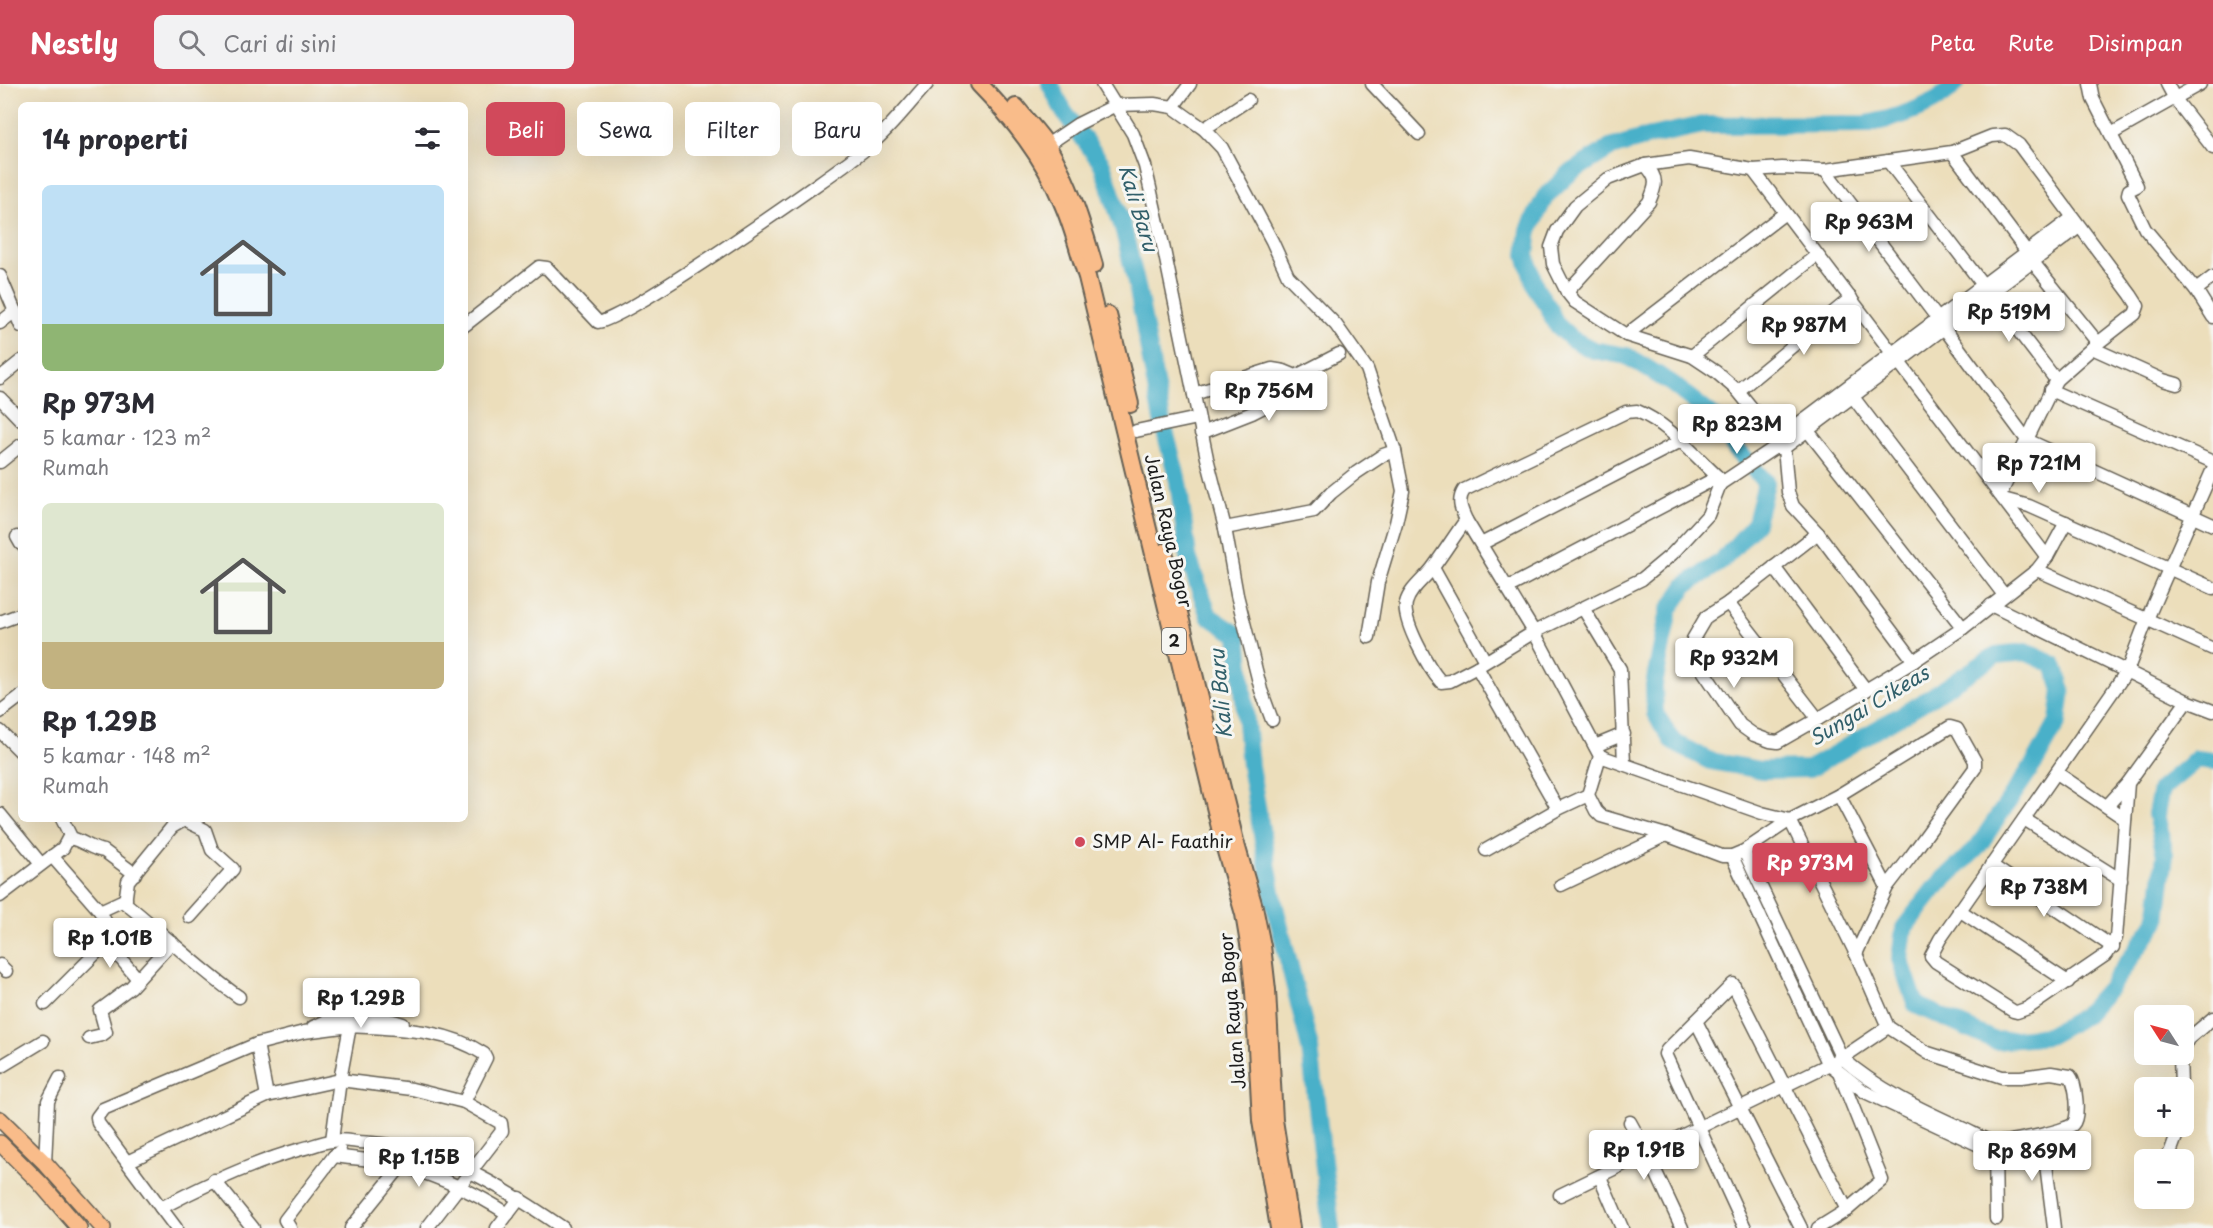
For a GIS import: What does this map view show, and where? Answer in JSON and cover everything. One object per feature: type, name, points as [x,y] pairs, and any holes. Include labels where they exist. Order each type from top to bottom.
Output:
[{"type":"highway","name":"Jalan Raya Bogor","points":[[979,84],[1026,138],[1049,174],[1063,204],[1087,277],[1225,848],[1244,914],[1254,992],[1262,1121],[1279,1228]]},
{"type":"highway","name":"Jalan Raya Bogor","points":[[995,84],[1047,145],[1077,208],[1097,274],[1262,946],[1267,990],[1274,1120],[1291,1228]]},
{"type":"main road","points":[[0,1119],[45,1162],[103,1228]]},
{"type":"main road","points":[[0,1143],[40,1183],[79,1228]]},
{"type":"street","points":[[468,323],[540,267],[547,268],[598,322],[602,323],[624,312],[726,247],[847,164],[871,144],[927,84]]},
{"type":"street","points":[[1102,84],[1132,134],[1145,166],[1201,433],[1225,528],[1237,595],[1261,690],[1272,720]]},
{"type":"street","points":[[1173,108],[1190,84]]},
{"type":"street","points":[[1372,84],[1419,134]]},
{"type":"street","points":[[2090,84],[2093,99],[2137,186],[2129,190],[2128,194],[2145,228],[2196,290],[2213,317]]},
{"type":"street","points":[[2167,84],[2175,99],[2213,148]]},
{"type":"street","points":[[2111,134],[2199,84]]},
{"type":"street","points":[[1204,129],[1248,100]]},
{"type":"street","points":[[1047,145],[1116,105],[1154,104],[1173,108],[1204,129],[1222,148],[1272,241],[1288,276],[1336,325],[1366,369],[1395,451],[1401,473],[1402,500],[1378,582],[1369,637]]},
{"type":"street","points":[[1914,661],[1818,533],[1793,506],[1779,445],[1738,391],[1692,356],[1626,335],[1575,302],[1567,292],[1553,264],[1551,247],[1566,216],[1608,179],[1645,165],[1689,159],[1753,170],[1782,168],[1825,170],[1952,152],[1992,136],[2005,135],[2019,145],[2138,306],[2135,314],[2095,346],[2053,385],[2001,497]]},
{"type":"street","points":[[1952,152],[2095,346],[2163,380],[2177,384]]},
{"type":"street","points":[[1888,161],[1987,289],[2053,385],[2213,462]]},
{"type":"street","points":[[1567,292],[1648,202],[1653,192],[1654,178],[1645,165]]},
{"type":"street","points":[[1753,170],[2047,556]]},
{"type":"street","points":[[1825,170],[2027,440],[2213,525]]},
{"type":"street","points":[[1626,335],[1785,213]]},
{"type":"street","points":[[1507,588],[1723,480],[1760,458],[2076,222]]},
{"type":"street","points":[[1692,356],[1817,255]]},
{"type":"street","points":[[0,276],[18,318]]},
{"type":"street","points":[[2196,290],[2213,277]]},
{"type":"street","points":[[1738,391],[1851,298]]},
{"type":"street","points":[[0,323],[15,311]]},
{"type":"street","points":[[1194,394],[1272,369],[1296,376],[1339,354]]},
{"type":"street","points":[[1779,445],[1808,431],[1853,397],[1896,357]]},
{"type":"street","points":[[0,378],[18,363]]},
{"type":"street","points":[[1201,433],[1278,401],[1295,391],[1296,376]]},
{"type":"street","points":[[1853,397],[2004,595]]},
{"type":"street","points":[[0,398],[18,414]]},
{"type":"street","points":[[1723,480],[1681,441],[1648,415],[1637,411],[1626,412],[1464,490],[1460,497],[1460,505],[1466,520],[1534,633],[1598,751],[1624,764],[1790,820],[1856,954],[1888,1027],[1928,1053],[1993,1074],[2021,1077],[2050,1073],[2070,1076],[2073,1079],[2077,1116],[2070,1126],[1996,1148],[1876,1084],[1842,1058],[1738,854]]},
{"type":"street","points":[[1136,431],[1198,418]]},
{"type":"street","points":[[1808,431],[1963,628]]},
{"type":"street","points":[[1480,544],[1681,441]]},
{"type":"street","points":[[0,462],[18,448]]},
{"type":"street","points":[[1225,528],[1314,510],[1356,473],[1383,455],[1395,451]]},
{"type":"street","points":[[2128,783],[2116,938],[2107,954],[2028,1008],[2017,1012],[1936,962],[1931,956],[1932,951],[2127,671],[2147,619],[2213,469]]},
{"type":"street","points":[[1466,520],[1433,568],[1407,600],[1405,611],[1416,640],[1441,682],[1450,681],[1534,633],[1642,579],[1672,554],[1708,515],[1723,480]]},
{"type":"street","points":[[2001,497],[2030,506],[2213,588]]},
{"type":"street","points":[[1818,533],[1728,603],[1706,617],[1698,627],[1693,639],[1693,656],[1740,725],[1754,735],[1770,741],[1778,742],[1818,719],[1914,661],[1963,628],[2037,570],[2066,522]]},
{"type":"street","points":[[1774,567],[1866,690]]},
{"type":"street","points":[[1433,568],[1558,809]]},
{"type":"street","points":[[2037,570],[2213,649]]},
{"type":"street","points":[[1728,603],[1818,719]]},
{"type":"street","points":[[1991,605],[2187,701],[2213,711]]},
{"type":"street","points":[[1582,608],[1620,669],[1624,764]]},
{"type":"street","points":[[0,622],[18,615]]},
{"type":"street","points":[[0,712],[18,698]]},
{"type":"street","points":[[2107,806],[2128,783],[2187,701]]},
{"type":"street","points":[[1624,734],[1598,751],[1588,795],[1596,811],[1601,816],[1666,835],[1722,856],[1738,854],[1790,820],[1839,795],[1950,727],[1957,729],[1975,761],[1975,768],[1887,887],[1856,954]]},
{"type":"street","points":[[0,731],[18,749]]},
{"type":"street","points":[[2057,772],[2125,819]]},
{"type":"street","points":[[1485,850],[1588,795]]},
{"type":"street","points":[[1839,795],[1887,887]]},
{"type":"street","points":[[0,814],[41,864]]},
{"type":"street","points":[[2024,819],[2121,880]]},
{"type":"street","points":[[0,896],[63,848],[70,838],[64,822]]},
{"type":"street","points":[[178,822],[128,881],[126,904],[207,974],[239,997]]},
{"type":"street","points":[[188,822],[205,830],[212,850],[233,868],[190,917]]},
{"type":"street","points":[[1561,885],[1666,835]]},
{"type":"street","points":[[70,838],[104,851],[135,874]]},
{"type":"street","points":[[1738,854],[1828,1064],[1865,1092],[1996,1148],[2044,1148]]},
{"type":"street","points":[[45,1004],[106,941],[109,929],[100,911],[52,856]]},
{"type":"street","points":[[1991,865],[2113,947]]},
{"type":"street","points":[[100,911],[126,899]]},
{"type":"street","points":[[1959,910],[2067,982]]},
{"type":"street","points":[[106,941],[137,978]]},
{"type":"street","points":[[89,1038],[106,1032],[100,1010],[131,987],[172,942]]},
{"type":"street","points":[[1745,1228],[1665,1054],[1731,984],[1735,985],[1847,1210]]},
{"type":"street","points":[[304,1032],[329,1019],[362,1014],[464,1042],[486,1056],[464,1102]]},
{"type":"street","points":[[2194,1034],[2213,1018]]},
{"type":"street","points":[[1696,1021],[1801,1228]]},
{"type":"street","points":[[333,1140],[340,1080],[350,1026]]},
{"type":"street","points":[[176,1228],[98,1123],[98,1113],[103,1108],[257,1044],[304,1032],[350,1026],[418,1030]]},
{"type":"street","points":[[1560,1195],[1786,1087],[1842,1058],[1888,1027]]},
{"type":"street","points":[[0,1067],[43,1041]]},
{"type":"street","points":[[257,1044],[267,1096]]},
{"type":"street","points":[[1818,1228],[1847,1210],[1882,1180],[1839,1072]]},
{"type":"street","points":[[45,1162],[48,1101],[60,1078]]},
{"type":"street","points":[[127,1162],[267,1096],[340,1080],[412,1089],[464,1102],[501,1124],[502,1127],[502,1131],[427,1228]]},
{"type":"street","points":[[1852,1105],[1865,1092]]},
{"type":"street","points":[[1630,1122],[1682,1228]]},
{"type":"street","points":[[2045,1134],[2044,1148],[2054,1228]]},
{"type":"street","points":[[161,1208],[214,1180],[271,1157],[333,1140],[378,1142],[414,1150],[471,1172],[520,1198],[563,1228]]},
{"type":"street","points":[[285,1226],[334,1156],[353,1141]]},
{"type":"street","points":[[1996,1148],[1996,1219]]},
{"type":"street","points":[[351,1228],[414,1150]]},
{"type":"street","points":[[334,1156],[402,1165],[485,1199],[508,1214]]},
{"type":"street","points":[[1600,1177],[1622,1228]]},
{"type":"street","points":[[214,1180],[253,1228]]},
{"type":"street","points":[[497,1228],[520,1198]]},
{"type":"waterway","name":"Kali Baru","points":[[1050,84],[1064,112],[1102,164],[1124,231],[1138,291],[1162,420],[1178,481],[1188,557],[1209,616],[1238,635],[1250,766],[1274,903],[1310,1048],[1331,1228]]},
{"type":"waterway","name":"Sungai Cikeas","points":[[1956,84],[1948,92],[1926,105],[1902,115],[1866,124],[1703,125],[1651,136],[1610,148],[1570,173],[1545,197],[1529,230],[1526,255],[1536,289],[1549,308],[1555,323],[1572,339],[1593,350],[1627,356],[1671,383],[1715,418],[1736,449],[1766,483],[1756,523],[1722,561],[1686,585],[1669,610],[1654,685],[1655,713],[1673,742],[1710,761],[1761,770],[1809,769],[1920,704],[1996,655],[2026,652],[2054,665],[2062,690],[2058,721],[2037,759],[1977,848],[1934,889],[1904,928],[1900,959],[1916,1005],[1995,1041],[2048,1036],[2084,1016],[2110,987],[2157,921],[2165,855],[2156,814],[2161,789],[2197,759],[2213,761]]},
{"type":"place","name":"SMP Al- Faathir","points":[[1080,842]]}]
